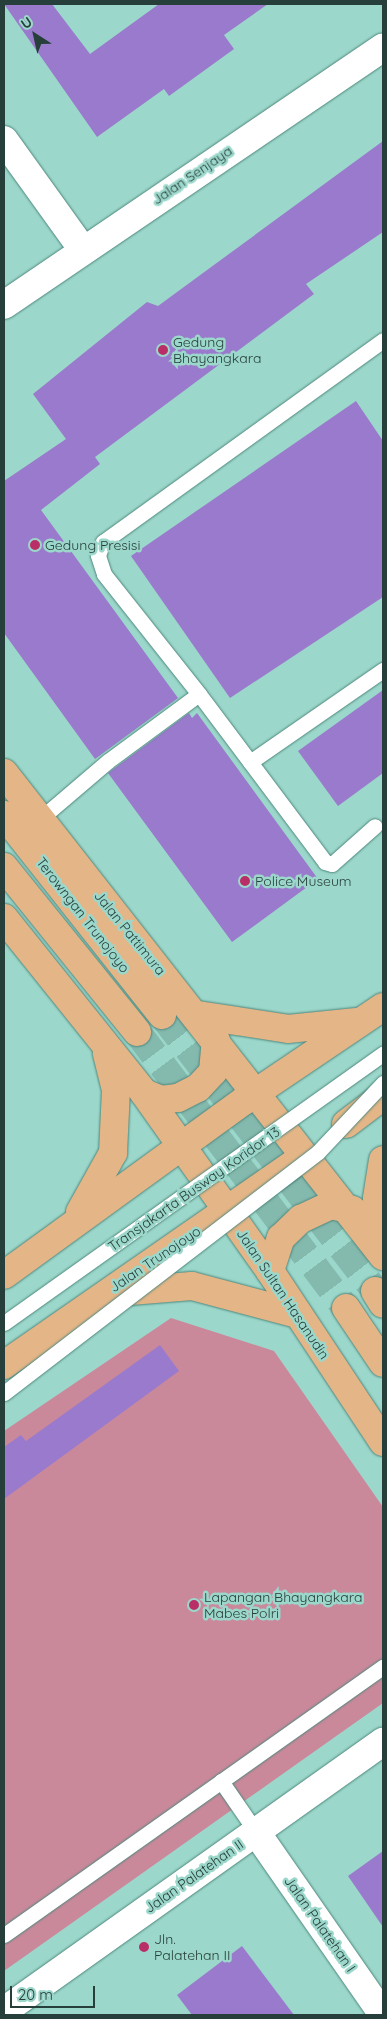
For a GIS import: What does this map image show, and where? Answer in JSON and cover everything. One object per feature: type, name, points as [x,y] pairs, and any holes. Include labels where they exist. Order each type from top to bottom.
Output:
[{"type":"main road","name":"Jalan Pattimura","points":[[4,772],[198,1015],[256,1092]]},
{"type":"main road","name":"Terowngan Trunojoyo","points":[[4,815],[162,1015]]},
{"type":"main road","points":[[4,867],[137,1032]]},
{"type":"main road","points":[[4,918],[104,1042],[144,1094],[181,1147]]},
{"type":"main road","points":[[198,1015],[288,1029],[372,1014]]},
{"type":"main road","points":[[4,1275],[256,1092],[372,1014]]},
{"type":"main road","points":[[144,1094],[161,1100],[178,1098],[198,1088],[214,1072],[216,1040]]},
{"type":"main road","points":[[69,1227],[99,1184],[113,1154],[116,1090],[104,1042]]},
{"type":"main road","points":[[256,1092],[352,1210],[383,1256]]},
{"type":"main road","name":"Jalan Trunojoyo","points":[[4,1365],[102,1294],[307,1154],[383,1096]]},
{"type":"main road","name":"Jalan Sultan Hasanudin","points":[[181,1147],[270,1270],[296,1314],[383,1442]]},
{"type":"main road","points":[[383,1160],[377,1199],[383,1222]]},
{"type":"main road","points":[[270,1270],[281,1238],[301,1219],[331,1205],[352,1210]]},
{"type":"main road","points":[[102,1294],[192,1286],[296,1314]]},
{"type":"main road","points":[[346,1308],[383,1363]]},
{"type":"street","name":"Jalan Senjaya","points":[[4,305],[383,47]]},
{"type":"street","points":[[4,140],[83,250]]},
{"type":"street","name":"Jalan Palatehan II","points":[[4,2011],[383,1742]]},
{"type":"street","name":"Jalan Palatehan I","points":[[256,1832],[383,2015]]},
{"type":"lane","points":[[381,828],[328,864],[199,694],[104,574],[98,554],[103,542],[383,340]]},
{"type":"lane","points":[[250,762],[383,670]]},
{"type":"lane","points":[[40,819],[108,760],[199,694]]},
{"type":"lane","name":"Transjakarta Busway Koridor 13","points":[[4,1323],[383,1054]]},
{"type":"lane","points":[[4,1393],[318,1152],[383,1083]]},
{"type":"lane","points":[[4,1260],[33,1239],[69,1227]]},
{"type":"lane","points":[[4,1935],[383,1667]]},
{"type":"lane","points":[[221,1781],[256,1832]]},
{"type":"shaded area","name":"Lapangan Bhayangkara Mabes Polri","points":[[171,1318],[274,1351],[383,1507],[383,1703],[4,1971],[4,1431]]},
{"type":"building","points":[[4,4],[52,4],[90,54],[159,4],[268,4],[224,35],[234,49],[169,96],[164,89],[97,137]]},
{"type":"building","points":[[383,141],[383,232],[306,284],[314,294],[95,457],[100,464],[41,510],[178,698],[95,759],[4,633],[4,481],[66,439],[33,394],[147,302],[158,306]]},
{"type":"building","points":[[356,401],[383,441],[383,597],[230,698],[131,556]]},
{"type":"building","points":[[383,690],[383,773],[338,806],[298,751]]},
{"type":"building","points":[[189,713],[192,718],[197,713],[318,879],[232,942],[108,773]]},
{"type":"building","points":[[160,1345],[179,1371],[4,1499],[4,1447],[21,1435],[26,1441]]},
{"type":"building","points":[[383,1851],[383,1927],[348,1876]]},
{"type":"building","points":[[242,1946],[294,2015],[192,2015],[177,1995]]},
{"type":"tunnel","points":[[162,1015],[375,1291]]},
{"type":"tunnel","points":[[137,1032],[346,1308]]},
{"type":"place","name":"Gedung Bhayangkara","points":[[163,350]]},
{"type":"place","name":"Gedung Presisi","points":[[35,545]]},
{"type":"place","name":"Police Museum","points":[[245,881]]},
{"type":"place","name":"Lapangan Bhayangkara Mabes Polri","points":[[194,1605]]},
{"type":"place","name":"Jln. Palatehan II","points":[[144,1947]]}]
